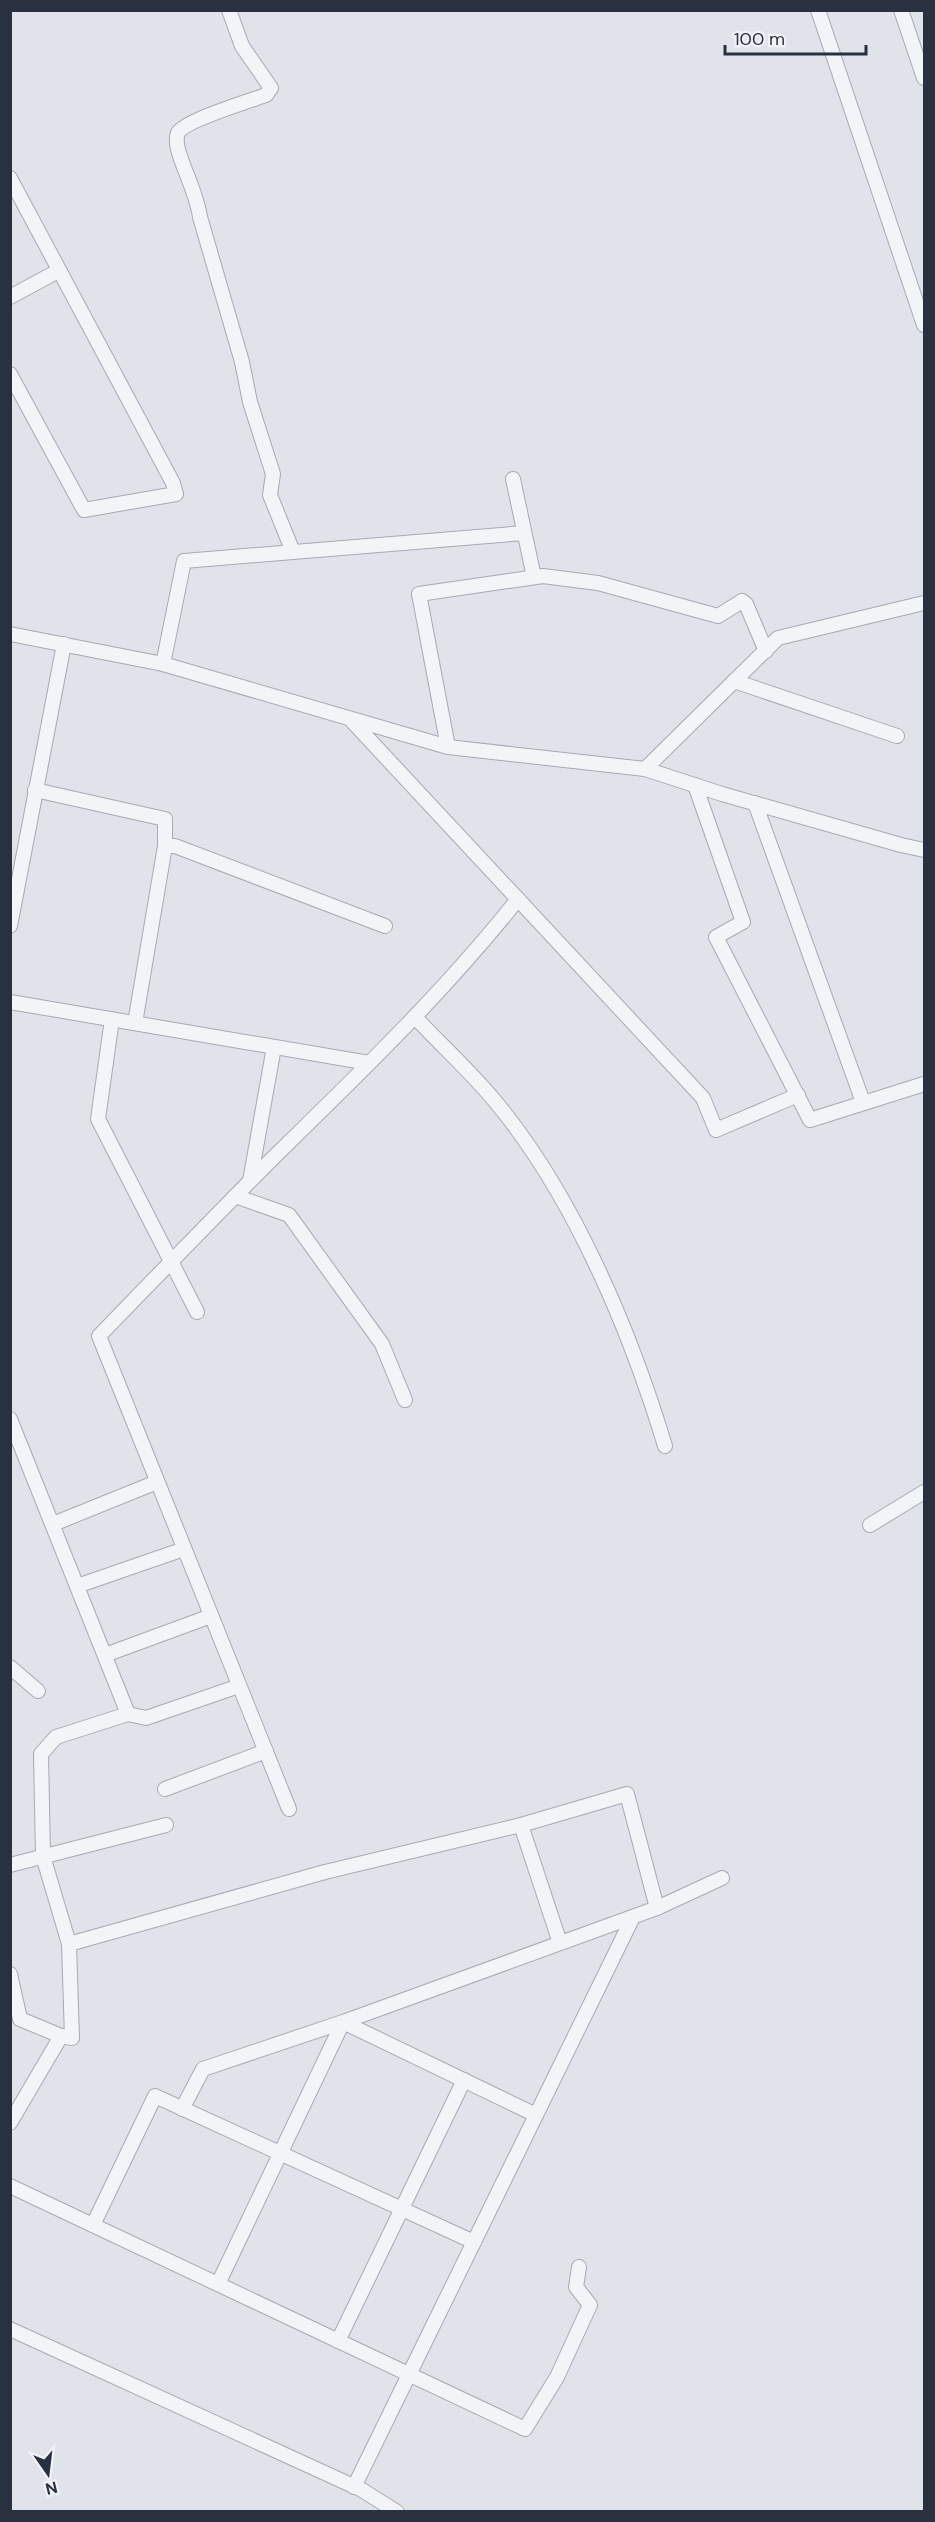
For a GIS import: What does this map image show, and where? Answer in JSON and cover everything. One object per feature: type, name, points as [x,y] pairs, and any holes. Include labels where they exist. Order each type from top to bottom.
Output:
[{"type":"street","points":[[229,10],[242,46],[271,88],[266,94],[191,122],[183,127],[177,141],[179,153],[198,204],[242,362],[250,402],[273,474],[270,495],[293,552]]},
{"type":"street","points":[[818,10],[924,325]]},
{"type":"street","points":[[901,10],[924,78]]},
{"type":"street","points":[[10,178],[173,483],[176,494],[84,510],[10,374]]},
{"type":"street","points":[[10,297],[58,271]]},
{"type":"street","points":[[513,479],[534,577]]},
{"type":"street","points":[[163,664],[184,561],[525,533]]},
{"type":"street","points":[[447,747],[418,594],[543,576],[598,583],[718,616],[742,601],[746,604],[765,651]]},
{"type":"street","points":[[645,769],[778,638],[924,603]]},
{"type":"street","points":[[10,634],[163,664],[447,747],[645,769],[901,846],[924,850]]},
{"type":"street","points":[[10,926],[17,852],[35,790],[64,644]]},
{"type":"street","points":[[734,681],[897,736]]},
{"type":"street","points":[[350,719],[703,1098],[716,1130],[798,1095]]},
{"type":"street","points":[[695,785],[743,922],[716,937],[810,1120],[924,1084]]},
{"type":"street","points":[[35,790],[165,819],[165,846],[135,1023]]},
{"type":"street","points":[[755,803],[863,1102]]},
{"type":"street","points":[[165,846],[175,846],[385,926]]},
{"type":"street","points":[[290,1809],[99,1336],[235,1196],[415,1017],[490,935],[518,899]]},
{"type":"street","points":[[10,1002],[369,1064]]},
{"type":"street","points":[[415,1017],[494,1100],[532,1151],[580,1232],[645,1378],[665,1446]]},
{"type":"street","points":[[112,1019],[98,1119],[197,1312]]},
{"type":"street","points":[[250,1181],[274,1047]]},
{"type":"street","points":[[235,1196],[289,1215],[382,1344],[405,1400]]},
{"type":"street","points":[[11,1424],[128,1714]]},
{"type":"street","points":[[52,1524],[157,1482]]},
{"type":"street","points":[[870,1525],[924,1492]]},
{"type":"street","points":[[77,1586],[184,1549]]},
{"type":"street","points":[[105,1655],[211,1616]]},
{"type":"street","points":[[10,1667],[38,1691]]},
{"type":"street","points":[[10,1974],[20,2019],[61,2036],[72,2038],[69,1944],[43,1856],[41,1754],[56,1737],[128,1714],[146,1718],[239,1686]]},
{"type":"street","points":[[165,1789],[266,1751]]},
{"type":"street","points":[[69,1944],[325,1872],[521,1825],[627,1794],[657,1908]]},
{"type":"street","points":[[10,1865],[166,1825]]},
{"type":"street","points":[[521,1825],[560,1943]]},
{"type":"street","points":[[182,2109],[203,2069],[343,2022],[633,1917],[722,1878]]},
{"type":"street","points":[[354,2487],[633,1917]]},
{"type":"street","points":[[343,2022],[536,2115]]},
{"type":"street","points":[[218,2284],[343,2022]]},
{"type":"street","points":[[10,2123],[14,2107],[61,2036]]},
{"type":"street","points":[[338,2341],[464,2080]]},
{"type":"street","points":[[93,2225],[155,2096],[474,2242]]},
{"type":"street","points":[[10,2186],[525,2429],[557,2377],[590,2305],[576,2287],[579,2267]]},
{"type":"street","points":[[10,2329],[354,2487],[397,2511]]}]
